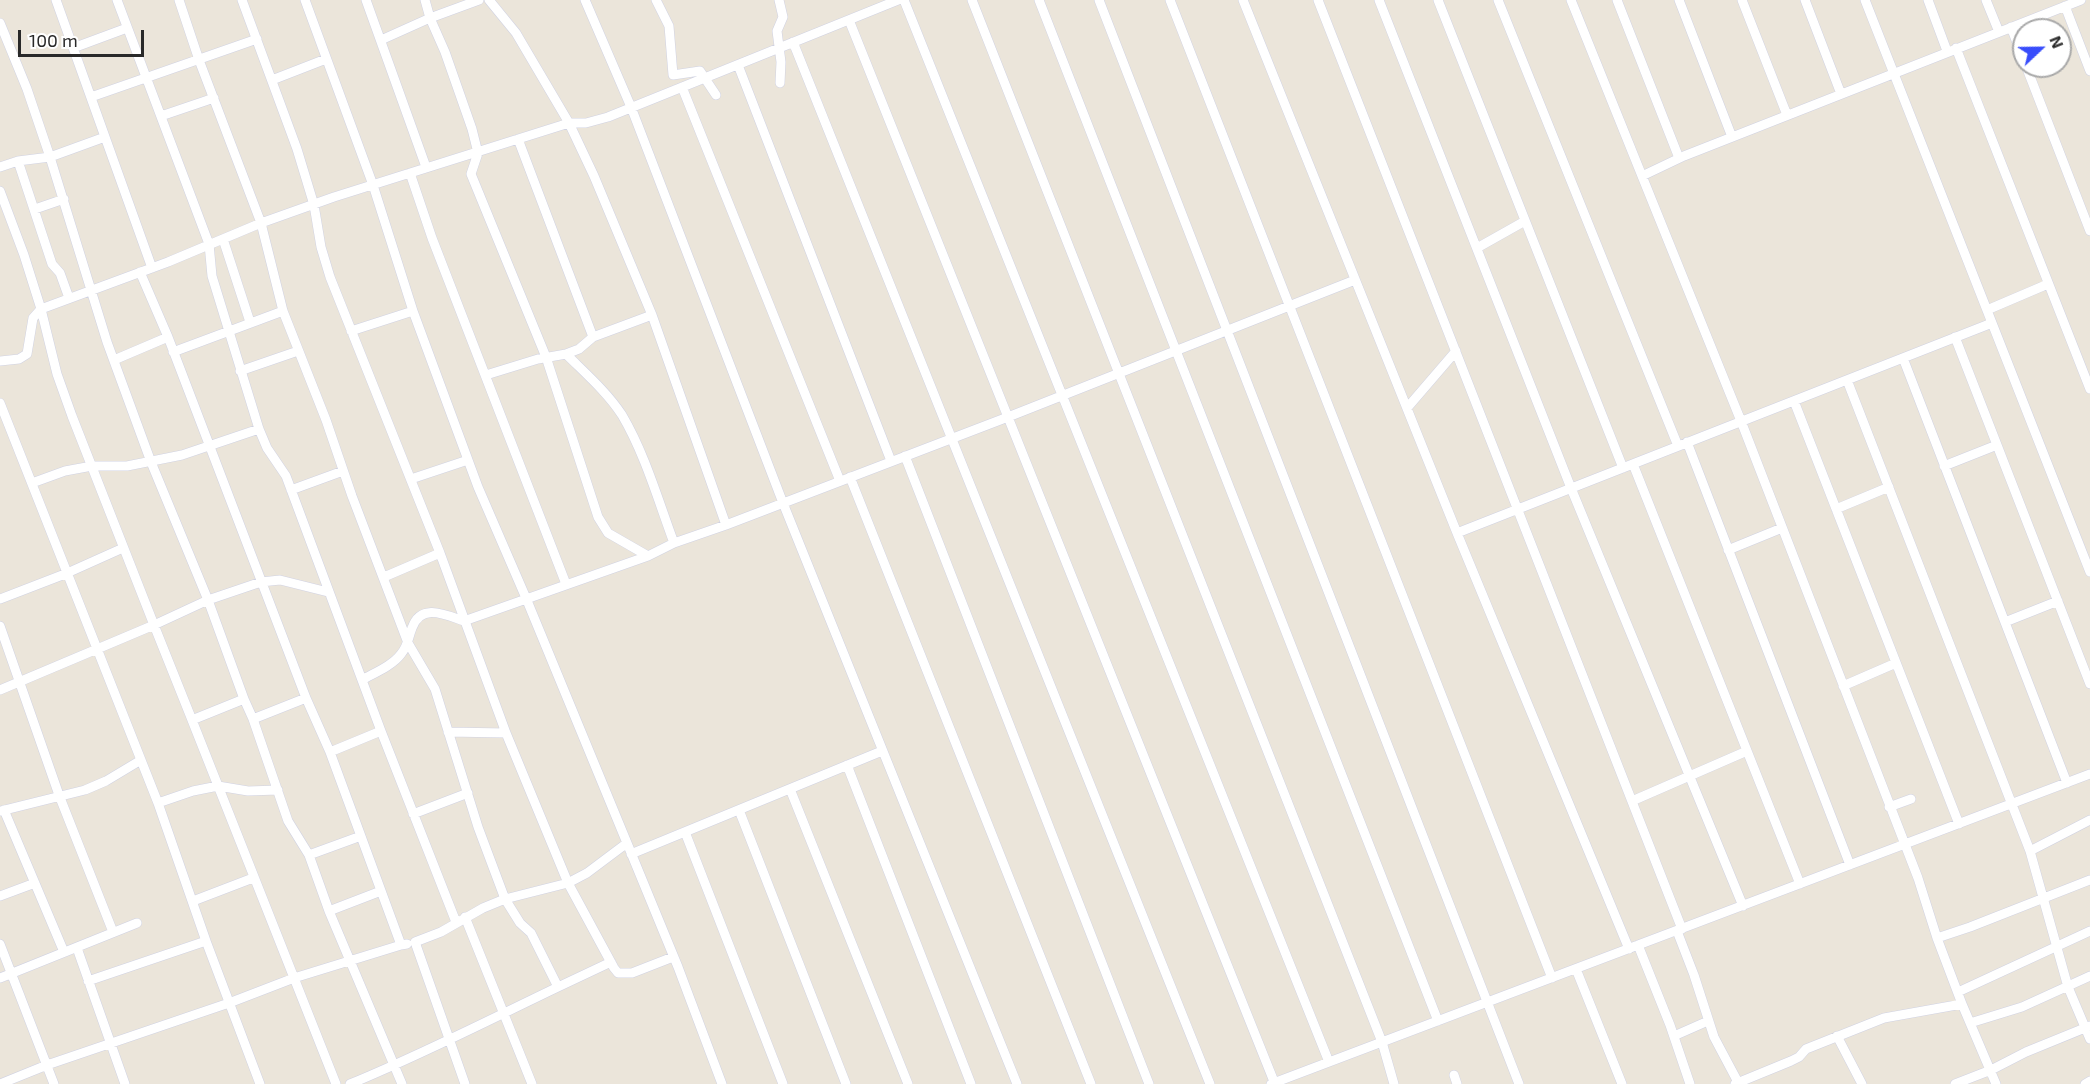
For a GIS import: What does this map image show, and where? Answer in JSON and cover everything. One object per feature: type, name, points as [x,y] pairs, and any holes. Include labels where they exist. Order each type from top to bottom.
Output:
[{"type":"street","points":[[56,0],[152,268]]},
{"type":"street","points":[[117,0],[209,244],[212,276],[259,429],[267,448],[284,470],[328,592],[456,922]]},
{"type":"street","points":[[179,0],[199,60],[261,224],[283,311],[326,420],[408,643],[430,679],[505,899],[515,916],[538,944],[558,987]]},
{"type":"street","points":[[242,0],[315,205],[321,247],[330,277],[440,553],[506,733],[568,883],[618,973],[632,973],[673,957]]},
{"type":"street","points":[[304,0],[373,185],[413,311],[468,460],[627,843],[722,1084]]},
{"type":"street","points":[[366,0],[426,167]]},
{"type":"street","points":[[425,0],[464,105],[478,153],[471,174],[546,357],[589,494],[602,525],[608,532],[648,556]]},
{"type":"street","points":[[381,40],[430,18],[479,0]]},
{"type":"street","points":[[489,0],[516,33],[569,123],[594,176],[652,315],[726,525]]},
{"type":"street","points":[[585,0],[631,107],[783,503],[1017,1084]]},
{"type":"street","points":[[656,0],[669,26],[673,75],[700,71],[716,95]]},
{"type":"street","points":[[779,0],[783,17],[777,31],[781,62],[780,83]]},
{"type":"street","points":[[0,361],[19,359],[27,354],[33,318],[42,309],[69,298],[152,268],[261,224],[426,167],[478,153],[569,123],[594,122],[898,0]]},
{"type":"street","points":[[904,0],[1329,1062]]},
{"type":"street","points":[[972,0],[1382,1042],[1394,1084]]},
{"type":"street","points":[[1039,0],[1438,1021]]},
{"type":"street","points":[[1099,0],[1519,1084]]},
{"type":"street","points":[[1170,0],[1552,978]]},
{"type":"street","points":[[1243,0],[1457,533],[1633,947],[1674,1036],[1690,1084]]},
{"type":"street","points":[[1318,0],[1632,801],[1679,930],[1714,1037],[1738,1084],[1799,1057],[1806,1049],[1891,1016],[1962,1004]]},
{"type":"street","points":[[1379,0],[1571,488],[1743,906]]},
{"type":"street","points":[[1438,0],[1623,468]]},
{"type":"street","points":[[1498,0],[1728,550],[1850,865]]},
{"type":"street","points":[[1571,0],[1741,421],[1918,878],[1937,938],[1962,1004],[1996,1084]]},
{"type":"street","points":[[1617,0],[1679,158]]},
{"type":"street","points":[[1679,0],[1732,137]]},
{"type":"street","points":[[1742,0],[1787,115]]},
{"type":"street","points":[[1805,0],[1841,94]]},
{"type":"street","points":[[1865,0],[2090,572]]},
{"type":"street","points":[[1928,0],[1952,50],[2086,369],[2090,389]]},
{"type":"street","points":[[1986,0],[1999,32]]},
{"type":"street","points":[[2052,0],[2061,8],[2090,71]]},
{"type":"street","points":[[1642,176],[1679,158],[2081,0]]},
{"type":"street","points":[[849,20],[1273,1084],[2090,774]]},
{"type":"street","points":[[0,23],[27,89],[114,360],[253,719],[288,821],[309,855],[329,911],[402,1084]]},
{"type":"street","points":[[73,48],[127,28]]},
{"type":"street","points":[[91,97],[257,39]]},
{"type":"street","points":[[793,42],[1210,1084]]},
{"type":"street","points":[[272,80],[326,59]]},
{"type":"street","points":[[738,64],[891,461]]},
{"type":"street","points":[[2031,78],[2090,231]]},
{"type":"street","points":[[682,87],[840,481]]},
{"type":"street","points":[[161,116],[213,98]]},
{"type":"street","points":[[0,167],[18,161],[50,157],[105,137]]},
{"type":"street","points":[[519,139],[593,337]]},
{"type":"street","points":[[18,161],[52,264],[60,273],[69,298]]},
{"type":"street","points":[[410,173],[432,237],[566,584]]},
{"type":"street","points":[[0,191],[42,309],[57,374],[123,548],[336,1084]]},
{"type":"street","points":[[35,209],[64,199]]},
{"type":"street","points":[[1477,248],[1526,221]]},
{"type":"street","points":[[223,238],[250,322]]},
{"type":"street","points":[[140,272],[168,337],[306,698],[330,752],[401,945]]},
{"type":"street","points":[[362,680],[397,658],[408,643],[414,622],[424,614],[434,611],[464,621],[648,556],[674,543],[1008,417],[1355,280]]},
{"type":"street","points":[[1987,310],[2049,284]]},
{"type":"street","points":[[173,352],[283,311]]},
{"type":"street","points":[[351,331],[413,311]]},
{"type":"street","points":[[486,375],[546,357],[566,354],[579,349],[593,337],[652,315]]},
{"type":"street","points":[[1457,533],[1992,323]]},
{"type":"street","points":[[114,360],[168,337]]},
{"type":"street","points":[[1955,337],[2090,684]]},
{"type":"street","points":[[240,372],[298,351]]},
{"type":"street","points":[[1407,408],[1456,351]]},
{"type":"street","points":[[566,354],[622,415],[639,452],[674,543]]},
{"type":"street","points":[[1903,358],[2067,783]]},
{"type":"street","points":[[1847,380],[2030,850],[2068,987],[2088,1027],[2090,1039]]},
{"type":"street","points":[[1794,401],[1959,824]]},
{"type":"street","points":[[0,403],[158,804],[260,1084]]},
{"type":"street","points":[[32,483],[65,471],[92,466],[122,466],[152,462],[259,429]]},
{"type":"street","points":[[1944,466],[1997,444]]},
{"type":"street","points":[[905,456],[1149,1084]]},
{"type":"street","points":[[411,479],[468,460]]},
{"type":"street","points":[[1633,464],[1800,884]]},
{"type":"street","points":[[291,489],[343,471]]},
{"type":"street","points":[[850,477],[1091,1084]]},
{"type":"street","points":[[1836,509],[1889,487]]},
{"type":"street","points":[[1728,550],[1782,528]]},
{"type":"street","points":[[0,599],[123,548]]},
{"type":"street","points":[[384,577],[440,553]]},
{"type":"street","points":[[0,690],[208,600],[261,582],[280,580],[328,592]]},
{"type":"street","points":[[2005,622],[2058,601]]},
{"type":"street","points":[[0,626],[59,795],[113,932]]},
{"type":"street","points":[[1843,686],[1896,663]]},
{"type":"street","points":[[253,719],[306,698]]},
{"type":"street","points":[[192,720],[244,699]]},
{"type":"street","points":[[330,752],[381,731]]},
{"type":"street","points":[[448,732],[506,733]]},
{"type":"street","points":[[1632,801],[1747,751]]},
{"type":"street","points":[[631,854],[882,752]]},
{"type":"street","points":[[64,952],[2,810],[86,790],[141,760]]},
{"type":"street","points":[[847,765],[971,1084]]},
{"type":"street","points":[[158,804],[193,791],[218,786],[248,791],[278,790]]},
{"type":"street","points":[[790,789],[908,1084]]},
{"type":"street","points":[[413,814],[468,793]]},
{"type":"street","points":[[1889,807],[1911,799]]},
{"type":"street","points":[[739,810],[846,1084]]},
{"type":"street","points":[[2030,850],[2090,820]]},
{"type":"street","points":[[685,832],[783,1084]]},
{"type":"street","points":[[309,855],[361,836]]},
{"type":"street","points":[[0,1084],[47,1065],[229,1003],[294,978],[415,942],[441,932],[465,917],[505,899],[568,883],[587,873],[627,843]]},
{"type":"street","points":[[193,901],[253,878]]},
{"type":"street","points":[[1937,938],[2090,880]]},
{"type":"street","points":[[0,896],[35,883]]},
{"type":"street","points":[[329,911],[381,891]]},
{"type":"street","points":[[465,917],[532,1084]]},
{"type":"street","points":[[0,978],[137,923]]},
{"type":"street","points":[[1958,992],[2090,932]]},
{"type":"street","points":[[88,981],[206,940]]},
{"type":"street","points":[[415,942],[465,1084]]},
{"type":"street","points":[[0,944],[54,1084]]},
{"type":"street","points":[[77,948],[125,1084]]},
{"type":"street","points":[[350,1084],[395,1066],[611,962]]},
{"type":"street","points":[[1576,969],[1622,1084]]},
{"type":"street","points":[[1970,1023],[2022,1007],[2090,976]]},
{"type":"street","points":[[1674,1036],[1708,1021]]},
{"type":"street","points":[[1955,1084],[2088,1027]]},
{"type":"street","points":[[1837,1036],[1862,1084]]},
{"type":"street","points":[[2085,1084],[2090,1082]]}]
